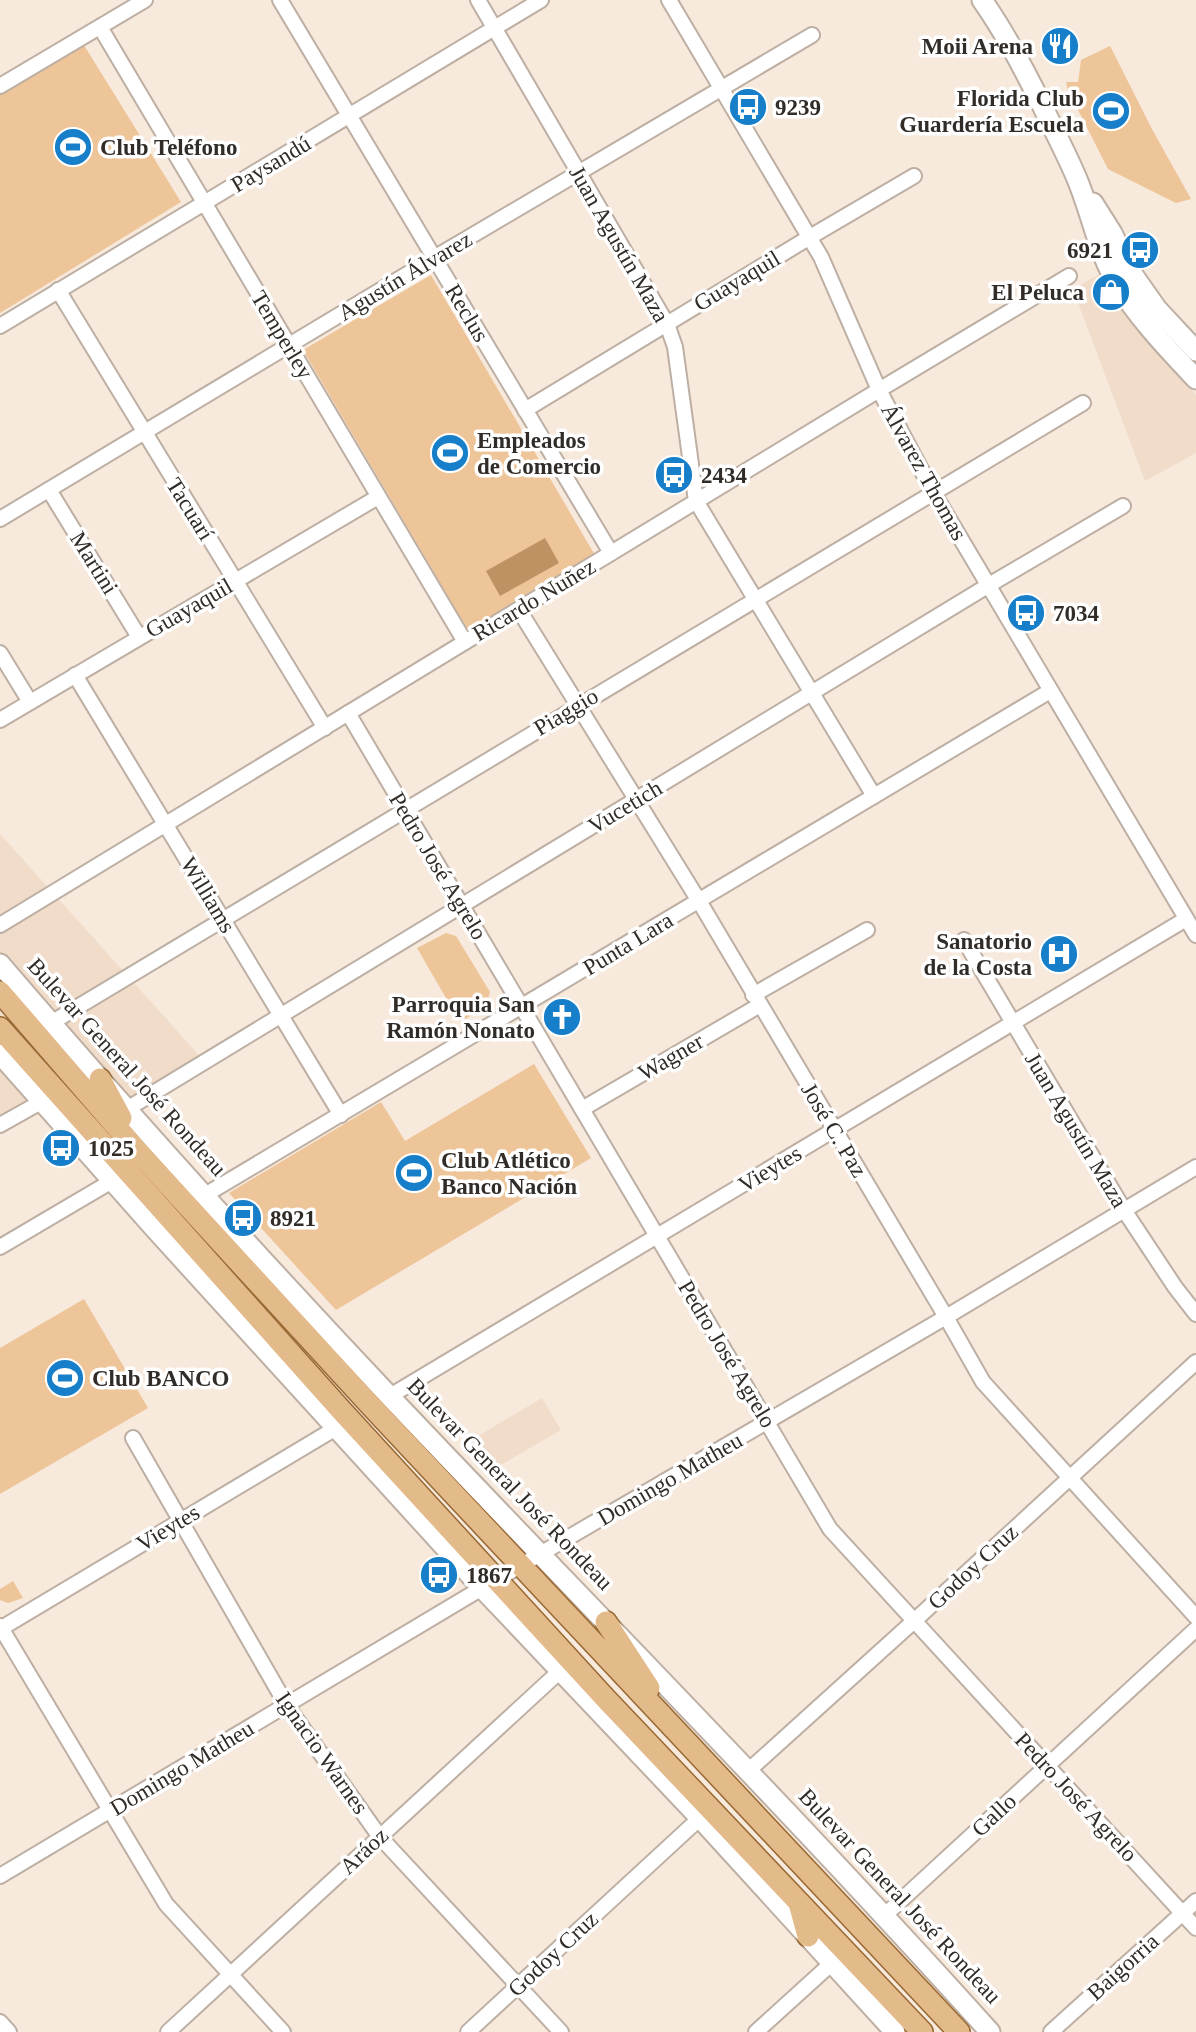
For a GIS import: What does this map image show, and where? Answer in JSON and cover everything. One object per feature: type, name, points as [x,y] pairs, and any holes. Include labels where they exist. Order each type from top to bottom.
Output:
[{"type":"main road","points":[[982,0],[1002,28],[1078,181],[1112,233],[1131,272],[1157,309],[1196,351]]},
{"type":"main road","points":[[1078,181],[1097,240],[1114,277],[1141,319],[1196,379]]},
{"type":"main road","name":"Bulevar General José Rondeau","points":[[0,964],[127,1109],[390,1396],[885,1915],[990,2032]]},
{"type":"main road","name":"Bulevar General José Rondeau","points":[[0,992],[140,1154],[373,1408],[959,2032]]},
{"type":"main road","points":[[0,1028],[338,1419],[366,1460],[606,1699],[922,2032]]},
{"type":"main road","points":[[0,1054],[112,1181],[490,1584],[560,1671],[700,1818],[895,2032]]},
{"type":"main road","points":[[100,1079],[140,1154]]},
{"type":"main road","points":[[606,1622],[681,1737]]},
{"type":"main road","points":[[798,1901],[808,1936]]},
{"type":"street","points":[[0,86],[145,0]]},
{"type":"street","name":"Reclus","points":[[280,0],[611,553]]},
{"type":"street","name":"Juan Agustín Maza","points":[[478,0],[667,324],[675,347],[696,501],[874,796]]},
{"type":"street","name":"Paysandú","points":[[0,326],[541,0]]},
{"type":"street","name":"Álvarez Thomas","points":[[669,0],[821,257],[879,390],[933,492],[1196,935]]},
{"type":"street","name":"Temperley","points":[[100,27],[465,642]]},
{"type":"street","name":"Agustín Álvarez","points":[[0,519],[578,172],[812,35]]},
{"type":"street","name":"Guayaquil","points":[[525,410],[914,176]]},
{"type":"street","name":"Ricardo Nuñez","points":[[0,925],[1069,276]]},
{"type":"street","name":"Tacuarí","points":[[58,290],[325,728]]},
{"type":"street","name":"Piaggio","points":[[51,1023],[1083,403]]},
{"type":"street","name":"Martini","points":[[48,490],[139,637]]},
{"type":"street","name":"Guayaquil","points":[[0,720],[378,497]]},
{"type":"street","name":"Vucetich","points":[[127,1109],[1123,506]]},
{"type":"street","name":"José C. Paz","points":[[519,610],[699,901],[983,1382],[1196,1617]]},
{"type":"street","points":[[0,653],[30,702]]},
{"type":"street","name":"Williams","points":[[75,675],[341,1115]]},
{"type":"street","name":"Punta Lara","points":[[205,1195],[1050,691]]},
{"type":"street","name":"Pedro José Agrelo","points":[[348,713],[830,1529],[1196,1928]]},
{"type":"street","name":"Vieytes","points":[[390,1396],[1186,919]]},
{"type":"street","name":"Wagner","points":[[582,1109],[867,930]]},
{"type":"street","name":"Juan Agustín Maza","points":[[964,940],[1124,1210],[1196,1314]]},
{"type":"street","points":[[0,1125],[41,1102]]},
{"type":"street","name":"Domingo Matheu","points":[[0,1877],[1196,1167]]},
{"type":"street","points":[[0,1247],[112,1181]]},
{"type":"street","name":"Godoy Cruz","points":[[748,1771],[1196,1362]]},
{"type":"street","name":"Vieytes","points":[[0,1628],[181,1521],[338,1419]]},
{"type":"street","name":"Ignacio Warnes","points":[[133,1438],[287,1706],[380,1837],[561,2032]]},
{"type":"street","points":[[0,1628],[166,1903],[283,2032]]},
{"type":"street","name":"Gallo","points":[[885,1915],[1196,1629]]},
{"type":"street","name":"Aráoz","points":[[168,2032],[560,1671]]},
{"type":"street","name":"Godoy Cruz","points":[[468,2032],[700,1818]]},
{"type":"street","name":"Baigorria","points":[[1051,2032],[1196,1901]]},
{"type":"street","points":[[756,2032],[832,1963]]},
{"type":"street","points":[[0,2022],[9,2032]]},
{"type":"shaded area","name":"Club Teléfono","points":[[82,42],[181,202],[0,313],[0,91]]},
{"type":"shaded area","name":"Florida Club Guardería Escuela","points":[[1110,46],[1191,199],[1176,203],[1108,169],[1066,82],[1078,82],[1081,60]]},
{"type":"shaded area","points":[[1102,273],[1152,344],[1196,395],[1196,453],[1145,481],[1073,289]]},
{"type":"shaded area","name":"Empleados de Comercio","points":[[431,275],[596,557],[469,632],[303,350]]},
{"type":"shaded area","points":[[545,538],[559,563],[500,596],[486,571]]},
{"type":"shaded area","points":[[0,834],[205,1062],[127,1109],[41,1102],[0,1122]]},
{"type":"shaded area","points":[[446,933],[456,936],[490,992],[486,1007],[460,1022],[417,948]]},
{"type":"shaded area","name":"Club Atlético Banco Nación","points":[[534,1064],[591,1158],[336,1310],[229,1193],[381,1102],[405,1141]]},
{"type":"shaded area","name":"Club BANCO","points":[[84,1299],[148,1408],[0,1494],[0,1348]]},
{"type":"shaded area","points":[[542,1398],[561,1430],[487,1473],[461,1446]]},
{"type":"shaded area","points":[[13,1581],[23,1598],[8,1603],[0,1600],[0,1589]]},
{"type":"place","name":"Moii Arena","points":[[1060,46]]},
{"type":"place","name":"9239","points":[[748,107]]},
{"type":"place","name":"Florida Club Guardería Escuela","points":[[1111,111]]},
{"type":"place","name":"Club Teléfono","points":[[73,147]]},
{"type":"place","name":"6921","points":[[1140,250]]},
{"type":"place","name":"El Peluca","points":[[1111,292]]},
{"type":"place","name":"Empleados de Comercio","points":[[450,453]]},
{"type":"place","name":"2434","points":[[674,475]]},
{"type":"place","name":"7034","points":[[1026,613]]},
{"type":"place","name":"Sanatorio de la Costa","points":[[1059,954]]},
{"type":"place","name":"Parroquia San Ramón Nonato","points":[[562,1017]]},
{"type":"place","name":"1025","points":[[61,1148]]},
{"type":"place","name":"Club Atlético Banco Nación","points":[[414,1173]]},
{"type":"place","name":"8921","points":[[243,1218]]},
{"type":"place","name":"Club BANCO","points":[[65,1378]]},
{"type":"place","name":"1867","points":[[439,1575]]}]
